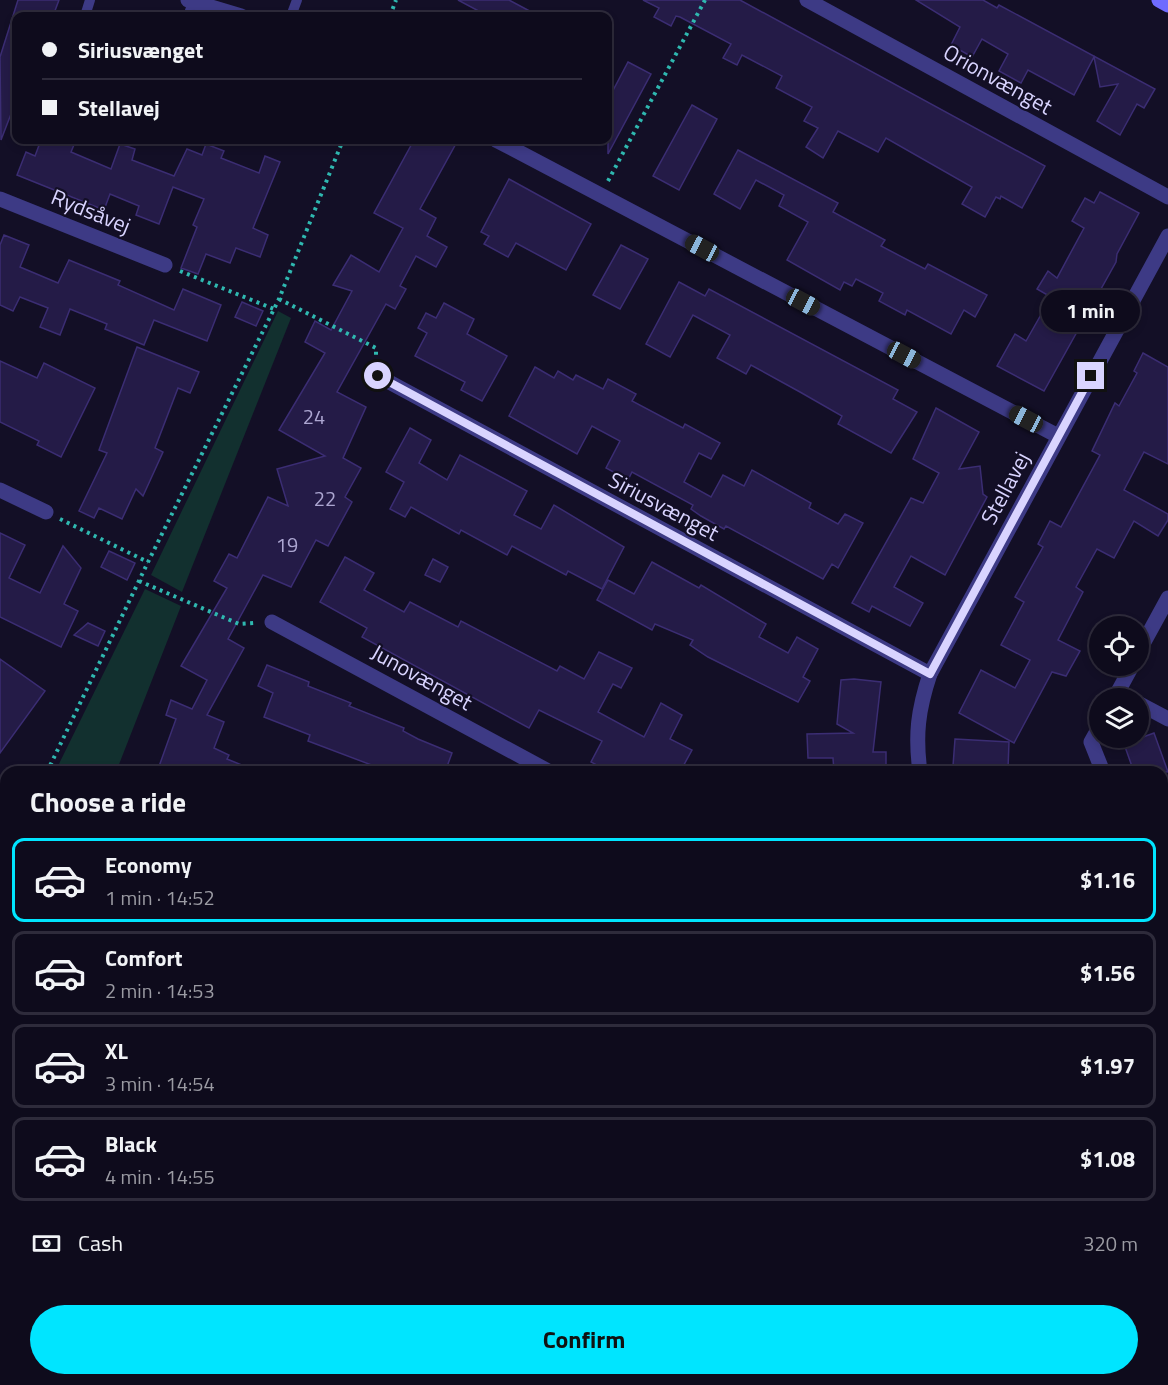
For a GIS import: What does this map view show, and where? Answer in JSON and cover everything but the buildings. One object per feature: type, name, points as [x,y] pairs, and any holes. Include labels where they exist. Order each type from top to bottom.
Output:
[{"type":"street","name":"Orionvænget","points":[[807,0],[1168,197]]},
{"type":"street","points":[[1159,0],[1168,5]]},
{"type":"street","points":[[191,5],[222,12]]},
{"type":"street","points":[[504,144],[1058,436]]},
{"type":"street","name":"Rydsåvej","points":[[0,199],[165,265]]},
{"type":"street","name":"Stellavej","points":[[919,766],[916,738],[919,708],[930,674],[1168,236]]},
{"type":"street","name":"Siriusvænget","points":[[378,376],[930,674]]},
{"type":"street","points":[[0,490],[46,512]]},
{"type":"street","points":[[1149,633],[1168,598]]},
{"type":"street","name":"Junovænget","points":[[272,622],[539,766]]},
{"type":"street","points":[[1149,709],[1168,719]]},
{"type":"street","points":[[1093,748],[1101,766]]},
{"type":"path","points":[[600,195],[705,0]]},
{"type":"path","points":[[51,766],[148,562],[274,309],[341,144]]},
{"type":"path","points":[[165,265],[274,309]]},
{"type":"path","points":[[279,298],[376,348],[378,376]]},
{"type":"path","points":[[46,512],[148,562]]},
{"type":"path","points":[[139,581],[240,624],[272,622]]},
{"type":"green space","points":[[278,311],[291,318],[182,592],[151,575]]},
{"type":"green space","points":[[145,589],[181,606],[118,766],[58,766]]},
{"type":"route","points":[[378,376],[930,674],[1091,376]]}]
